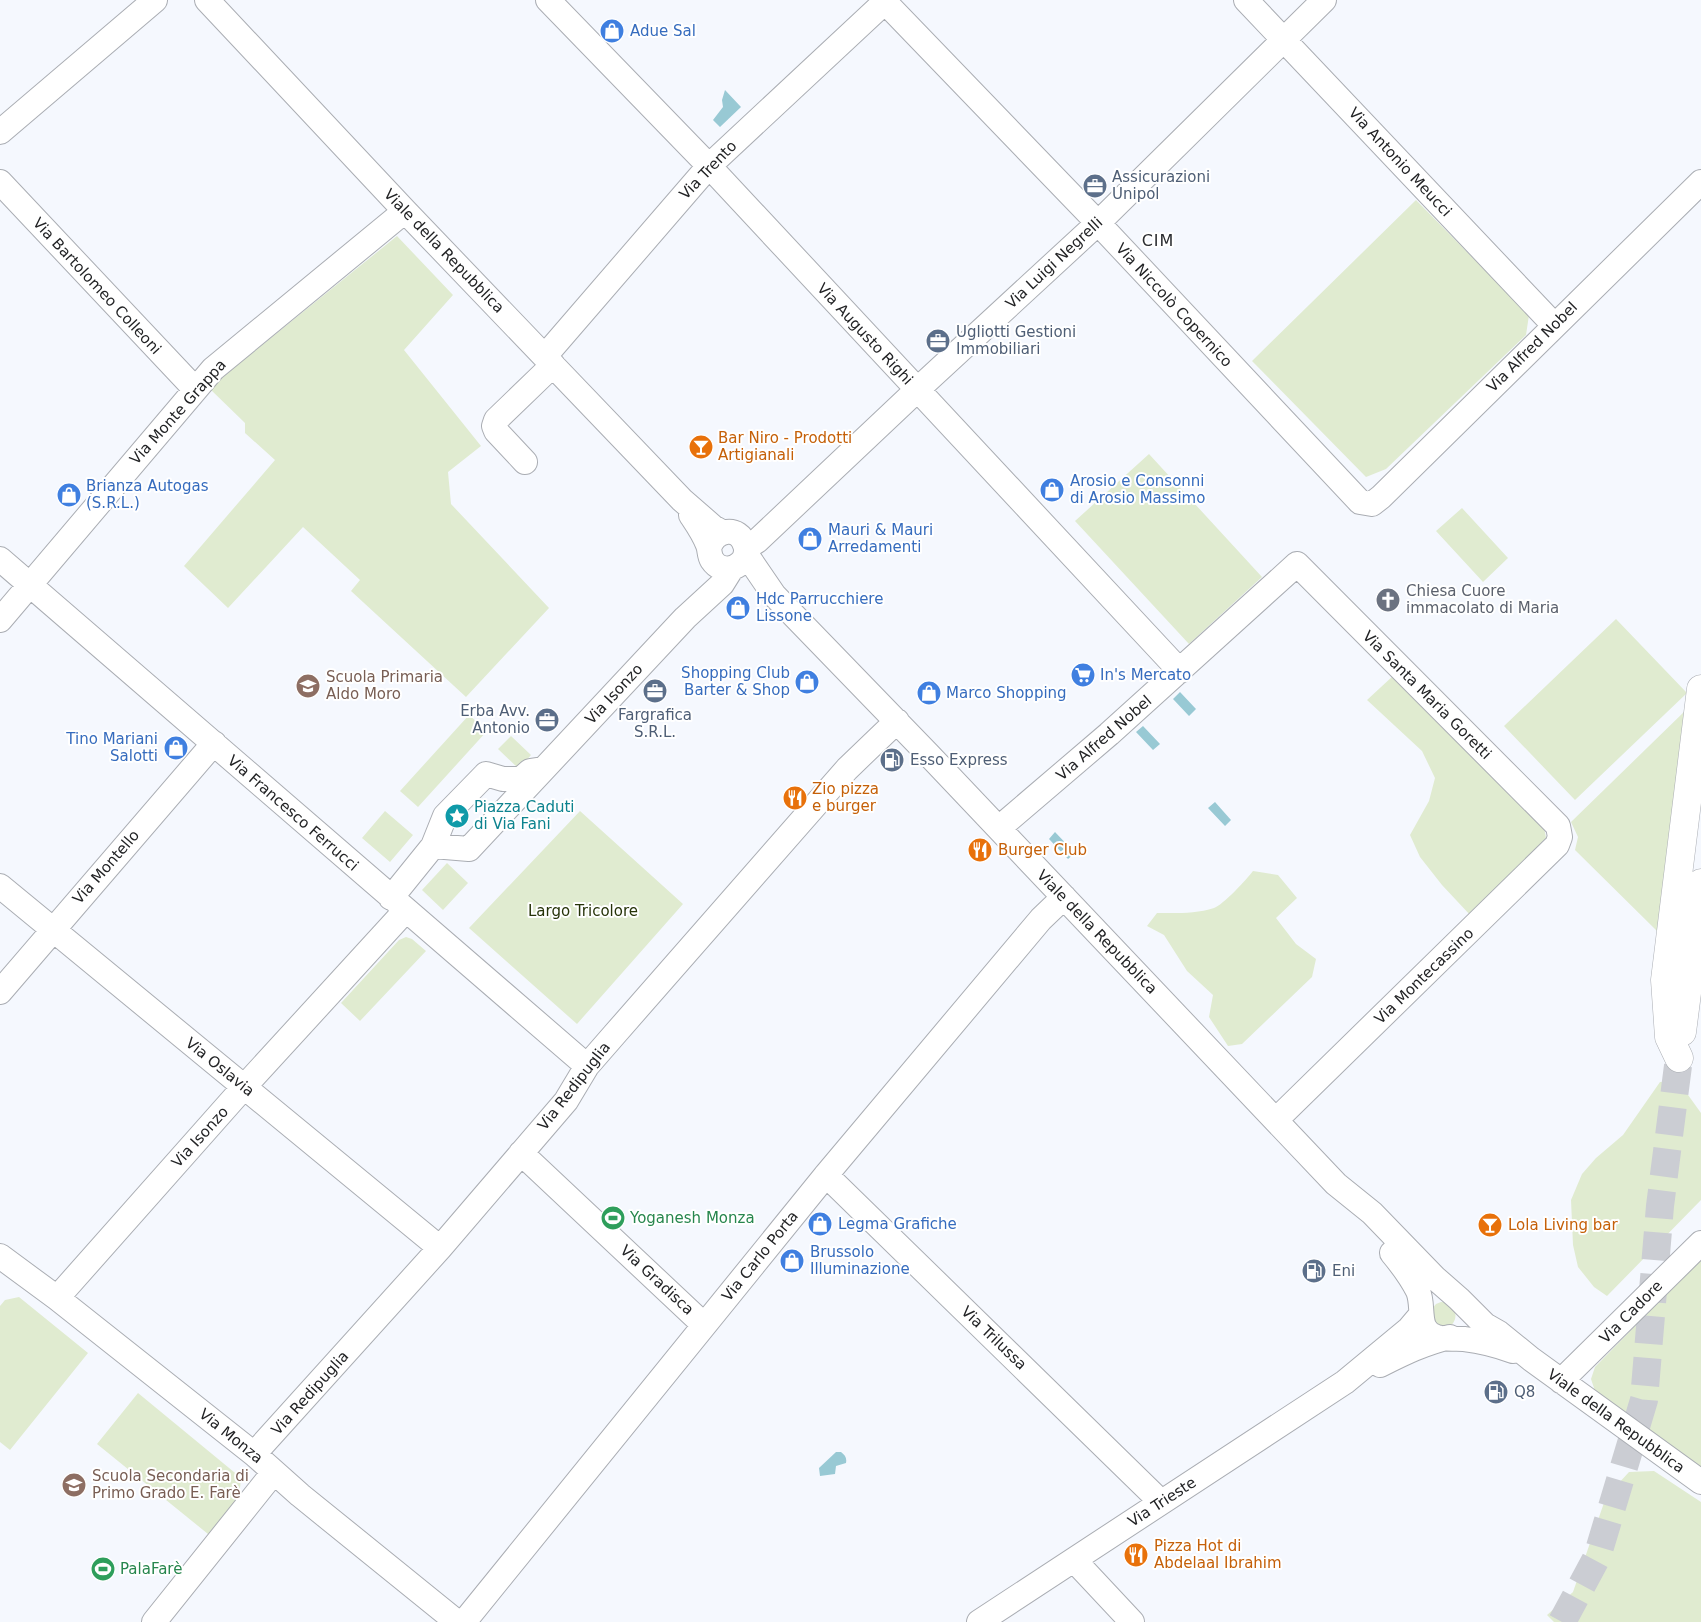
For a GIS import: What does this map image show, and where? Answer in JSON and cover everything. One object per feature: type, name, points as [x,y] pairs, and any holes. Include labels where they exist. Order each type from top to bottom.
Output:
[{"type":"main road","points":[[1679,1058],[1669,1037],[1665,980],[1701,689]]},
{"type":"main road","points":[[1679,1058],[1686,988],[1701,883]]},
{"type":"main road","points":[[1679,1058],[1695,1039],[1701,1021]]},
{"type":"street","points":[[0,132],[155,0]]},
{"type":"street","name":"Viale della Repubblica","points":[[207,0],[405,211],[682,500],[702,532],[730,551],[897,721],[1336,1184],[1363,1221],[1408,1272],[1419,1294],[1425,1330],[1438,1338],[1463,1339],[1490,1344],[1511,1350],[1530,1359]]},
{"type":"street","name":"Via Augusto Righi","points":[[548,0],[709,166],[1180,671]]},
{"type":"street","name":"Via Antonio Meucci","points":[[1246,0],[1554,325]]},
{"type":"street","name":"Via Luigi Negrelli","points":[[730,551],[757,542],[916,390],[1098,224],[1324,0]]},
{"type":"street","name":"Via Trento","points":[[524,462],[496,431],[494,426],[496,420],[549,360],[709,166],[885,1]]},
{"type":"street","name":"Via Niccolò Copernico","points":[[885,1],[1360,502]]},
{"type":"street","name":"Via Bartolomeo Colleoni","points":[[0,182],[195,390]]},
{"type":"street","name":"Via Alfred Nobel","points":[[1360,502],[1372,504],[1380,497],[1701,182]]},
{"type":"street","name":"Via Monte Grappa","points":[[0,620],[213,370],[405,211]]},
{"type":"street","name":"Via Isonzo","points":[[470,849],[685,618],[722,584],[730,551]]},
{"type":"street","name":"Via Francesco Ferrucci","points":[[0,559],[587,1066]]},
{"type":"street","name":"Via Alfred Nobel","points":[[999,828],[1110,734],[1297,564]]},
{"type":"street","name":"Via Santa Maria Goretti","points":[[1297,564],[1558,826]]},
{"type":"street","name":"Via Redipuglia","points":[[254,1454],[440,1248],[566,1100],[587,1066],[847,770],[897,721]]},
{"type":"street","name":"Via Montello","points":[[0,992],[214,743]]},
{"type":"street","name":"Via Isonzo","points":[[57,1298],[244,1087],[399,904],[434,846],[445,816],[486,774],[503,779],[521,779],[530,771],[543,769]]},
{"type":"street","points":[[486,774],[515,801]]},
{"type":"street","points":[[445,816],[454,835],[470,849]]},
{"type":"street","name":"Via Montecassino","points":[[1276,1120],[1557,845],[1560,837],[1558,826]]},
{"type":"street","points":[[434,846],[470,849]]},
{"type":"street","name":"Via Oslavia","points":[[0,886],[440,1248]]},
{"type":"street","name":"Via Carlo Porta","points":[[464,1622],[826,1175],[1041,919],[1064,897]]},
{"type":"street","name":"Via Gradisca","points":[[521,1153],[704,1324]]},
{"type":"street","name":"Via Trilussa","points":[[826,1175],[1161,1502]]},
{"type":"street","name":"Viale della Repubblica","points":[[1336,1184],[1372,1213],[1485,1325],[1499,1333],[1530,1359],[1701,1482]]},
{"type":"street","name":"Via Cadore","points":[[1561,1381],[1701,1242]]},
{"type":"street","name":"Via Monza","points":[[4,1267],[57,1298],[254,1454],[300,1495],[457,1622]]},
{"type":"street","points":[[1421,1312],[1431,1296],[1438,1293],[1458,1300],[1466,1320],[1458,1333],[1445,1338]]},
{"type":"street","name":"Via Trieste","points":[[979,1622],[1345,1382],[1409,1329],[1421,1312]]},
{"type":"street","name":"Via Trieste","points":[[1345,1382],[1413,1348],[1445,1338]]},
{"type":"street","points":[[154,1622],[274,1472]]},
{"type":"street","points":[[1074,1560],[1132,1622]]},
{"type":"green space","points":[[1416,200],[1529,315],[1526,335],[1386,469],[1366,477],[1252,361]]},
{"type":"green space","points":[[397,236],[453,295],[404,350],[481,446],[448,472],[451,504],[549,608],[466,697],[351,591],[360,580],[303,527],[228,608],[184,566],[275,460],[245,433],[245,423],[209,388]]},
{"type":"green space","points":[[1149,454],[1262,577],[1189,644],[1075,521]]},
{"type":"green space","points":[[1462,508],[1508,558],[1483,582],[1436,531]]},
{"type":"green space","points":[[1616,619],[1687,693],[1575,800],[1504,726]]},
{"type":"green space","points":[[1394,675],[1544,827],[1546,838],[1471,916],[1442,885],[1420,857],[1410,835],[1429,801],[1435,778],[1422,751],[1367,700]]},
{"type":"green space","points":[[1687,709],[1657,931],[1575,850],[1578,837],[1571,822]]},
{"type":"green space","points":[[469,715],[487,731],[418,807],[400,791]]},
{"type":"green space","points":[[511,736],[531,755],[519,769],[498,749]]},
{"type":"green space","points":[[385,811],[413,835],[390,862],[362,838]]},
{"type":"green space","name":"Largo Tricolore","points":[[580,811],[683,904],[577,1024],[469,928]]},
{"type":"green space","points":[[447,863],[468,883],[443,910],[422,890]]},
{"type":"green space","points":[[1253,871],[1278,875],[1297,898],[1276,918],[1296,944],[1316,959],[1312,977],[1242,1044],[1228,1046],[1209,1017],[1213,995],[1187,971],[1164,935],[1147,926],[1157,913],[1193,912],[1218,906]]},
{"type":"green space","points":[[406,937],[412,939],[426,951],[360,1021],[341,1003],[399,940]]},
{"type":"green space","points":[[1678,1081],[1701,1113],[1701,1200],[1607,1296],[1594,1287],[1578,1267],[1573,1245],[1571,1200],[1582,1174],[1596,1158],[1623,1135],[1660,1082]]},
{"type":"green space","points":[[1701,1259],[1701,1467],[1595,1391],[1591,1379],[1595,1367]]},
{"type":"green space","points":[[19,1297],[88,1353],[10,1450],[0,1442],[0,1306],[5,1300]]},
{"type":"green space","points":[[1441,1302],[1450,1305],[1455,1312],[1454,1321],[1448,1328],[1436,1326],[1431,1310],[1436,1304]]},
{"type":"green space","points":[[138,1393],[240,1477],[239,1493],[235,1501],[208,1534],[97,1444]]},
{"type":"green space","points":[[1654,1471],[1701,1502],[1701,1622],[1554,1622],[1547,1615],[1573,1592],[1606,1497],[1629,1472]]},
{"type":"water","points":[[725,90],[741,107],[720,127],[713,120],[723,107],[722,100]]},
{"type":"water","points":[[1180,692],[1196,709],[1189,716],[1173,699]]},
{"type":"water","points":[[1143,726],[1160,744],[1153,750],[1136,732]]},
{"type":"water","points":[[1215,802],[1231,820],[1225,826],[1208,808]]},
{"type":"water","points":[[1055,832],[1075,853],[1068,859],[1049,839]]},
{"type":"water","points":[[836,1452],[844,1454],[846,1463],[836,1466],[835,1474],[820,1476],[819,1468]]},
{"type":"tunnel","points":[[1562,1622],[1597,1557],[1644,1400],[1660,1206],[1679,1058]]},
{"type":"place","name":"Adue Sal","points":[[612,31]]},
{"type":"place","name":"Assicurazioni Unipol","points":[[1095,186]]},
{"type":"place","name":"Ugliotti Gestioni Immobiliari","points":[[938,341]]},
{"type":"place","name":"Bar Niro - Prodotti Artigianali","points":[[701,447]]},
{"type":"place","name":"Arosio e Consonni di Arosio Massimo","points":[[1052,490]]},
{"type":"place","name":"Brianza Autogas (S.R.L.)","points":[[69,495]]},
{"type":"place","name":"Mauri & Mauri Arredamenti","points":[[810,539]]},
{"type":"place","name":"Chiesa Cuore immacolato di Maria","points":[[1388,600]]},
{"type":"place","name":"Hdc Parrucchiere Lissone","points":[[738,608]]},
{"type":"place","name":"In's Mercato","points":[[1083,675]]},
{"type":"place","name":"Shopping Club Barter & Shop","points":[[807,682]]},
{"type":"place","name":"Scuola Primaria Aldo Moro","points":[[308,686]]},
{"type":"place","name":"Fargrafica S.R.L.","points":[[655,691]]},
{"type":"place","name":"Marco Shopping","points":[[929,693]]},
{"type":"place","name":"Erba Avv. Antonio","points":[[547,720]]},
{"type":"place","name":"Tino Mariani Salotti","points":[[176,748]]},
{"type":"place","name":"Esso Express","points":[[892,760]]},
{"type":"place","name":"Zio pizza e burger","points":[[795,798]]},
{"type":"place","name":"Piazza Caduti di Via Fani","points":[[457,816]]},
{"type":"place","name":"Burger Club","points":[[980,850]]},
{"type":"place","name":"Yoganesh Monza","points":[[613,1218]]},
{"type":"place","name":"Legma Grafiche","points":[[820,1224]]},
{"type":"place","name":"Lola Living bar","points":[[1490,1225]]},
{"type":"place","name":"Brussolo Illuminazione","points":[[792,1261]]},
{"type":"place","name":"Eni","points":[[1314,1271]]},
{"type":"place","name":"Q8","points":[[1496,1392]]},
{"type":"place","name":"Scuola Secondaria di Primo Grado E. Farè","points":[[74,1485]]},
{"type":"place","name":"Pizza Hot di Abdelaal Ibrahim","points":[[1136,1555]]},
{"type":"place","name":"PalaFarè","points":[[103,1569]]},
{"type":"district","name":"CIM","points":[[1158,240]]}]
